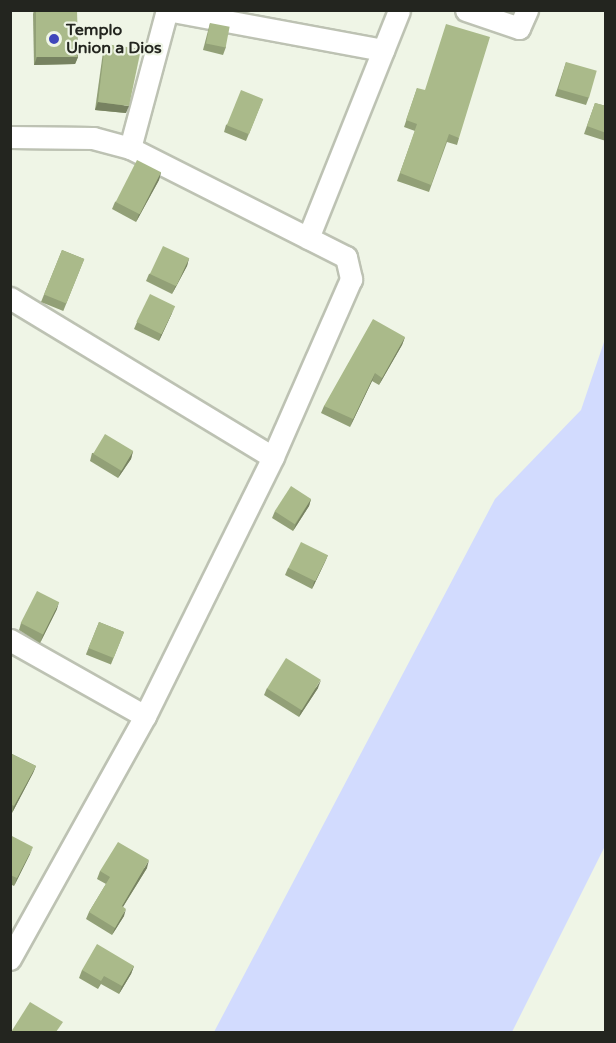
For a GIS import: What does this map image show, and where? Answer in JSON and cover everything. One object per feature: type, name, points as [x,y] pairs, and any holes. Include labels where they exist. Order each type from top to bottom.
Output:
[{"type":"street","points":[[130,148],[167,10],[384,50]]},
{"type":"street","points":[[308,238],[399,10]]},
{"type":"street","points":[[466,10],[519,28],[527,10]]},
{"type":"street","points":[[10,136],[93,138],[130,148],[346,257],[351,279],[273,457],[145,716],[10,959]]},
{"type":"street","points":[[10,298],[273,457]]},
{"type":"street","points":[[10,640],[145,716]]},
{"type":"shaded area","points":[[605,339],[605,846],[512,1032],[214,1032],[495,499],[581,410]]},
{"type":"building","name":"Templo Union a Dios","points":[[36,10],[77,10],[77,57],[36,57]]},
{"type":"building","points":[[210,23],[230,27],[226,47],[206,44]]},
{"type":"building","points":[[446,24],[490,37],[459,138],[449,134],[431,185],[400,173],[417,124],[406,120],[417,88],[425,90]]},
{"type":"building","points":[[105,44],[141,49],[129,106],[98,102]]},
{"type":"building","points":[[566,62],[597,71],[589,98],[558,89]]},
{"type":"building","points":[[241,90],[263,99],[249,134],[227,125]]},
{"type":"building","points":[[595,103],[606,106],[606,133],[587,126]]},
{"type":"building","points":[[137,160],[161,172],[140,214],[116,202]]},
{"type":"building","points":[[163,246],[189,258],[176,286],[150,274]]},
{"type":"building","points":[[62,250],[84,259],[66,303],[44,295]]},
{"type":"building","points":[[150,294],[175,306],[162,334],[136,322]]},
{"type":"building","points":[[373,319],[405,337],[382,378],[375,373],[353,419],[324,406]]},
{"type":"building","points":[[105,434],[133,451],[121,471],[93,454]]},
{"type":"building","points":[[291,486],[311,499],[295,524],[275,511]]},
{"type":"building","points":[[301,542],[328,555],[315,581],[288,568]]},
{"type":"building","points":[[37,591],[59,602],[43,634],[21,623]]},
{"type":"building","points":[[99,622],[124,632],[114,658],[89,648]]},
{"type":"building","points":[[286,658],[321,680],[302,710],[267,689]]},
{"type":"building","points":[[10,753],[36,766],[14,806],[10,804]]},
{"type":"building","points":[[10,835],[33,847],[17,878],[10,875]]},
{"type":"building","points":[[118,842],[149,860],[122,906],[126,909],[115,928],[89,912],[110,877],[100,871]]},
{"type":"building","points":[[97,944],[134,966],[122,986],[104,976],[101,981],[82,970]]},
{"type":"building","points":[[30,1002],[63,1022],[56,1032],[11,1032]]},
{"type":"place","name":"Templo Union a Dios","points":[[54,39]]}]
